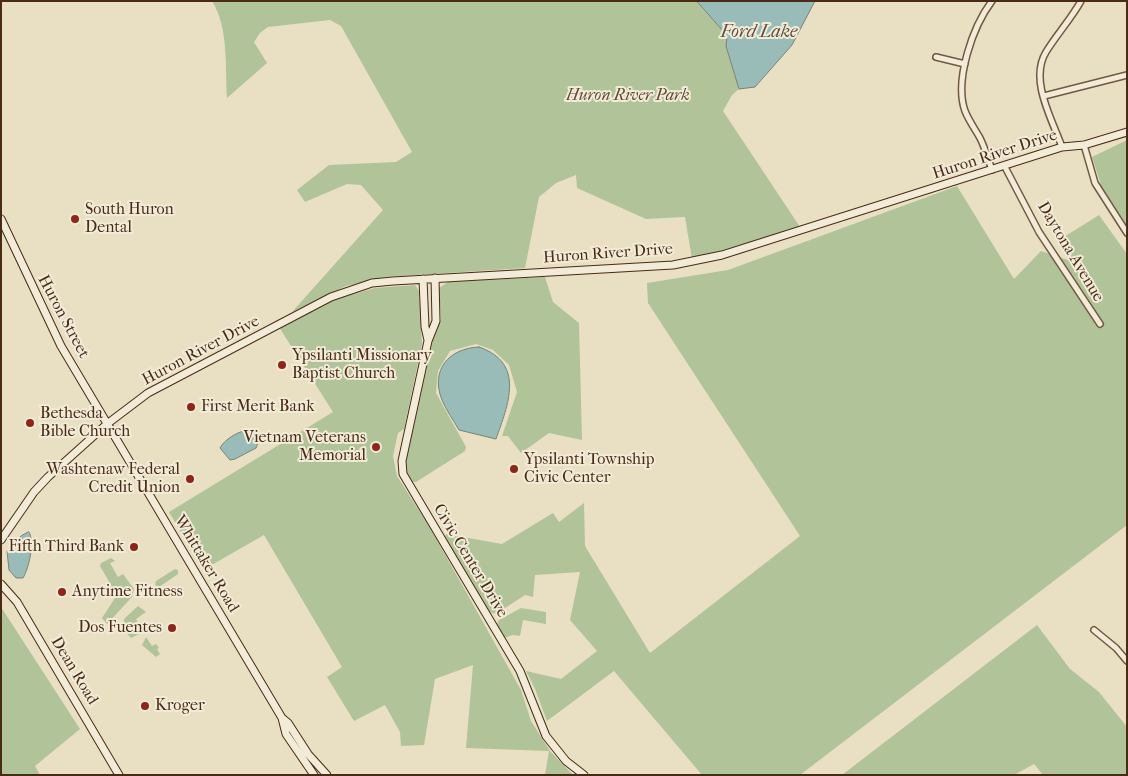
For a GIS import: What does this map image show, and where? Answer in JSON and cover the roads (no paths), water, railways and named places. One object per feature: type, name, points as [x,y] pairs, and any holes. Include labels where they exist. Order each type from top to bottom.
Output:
[{"type":"main road","name":"Huron River Drive","points":[[1,540],[36,490],[107,424],[148,393],[331,298],[372,283],[663,265],[698,261],[770,241],[1005,167],[1062,147],[1084,144],[1127,132]]},
{"type":"main road","name":"Huron Street","points":[[1,219],[43,311],[107,424]]},
{"type":"main road","name":"Civic Center Drive","points":[[435,278],[436,321],[428,341],[402,461],[403,474],[520,672],[546,736],[559,754],[584,775]]},
{"type":"main road","name":"Civic Center Drive","points":[[423,279],[425,328],[428,341]]},
{"type":"main road","name":"Whittaker Road","points":[[107,424],[282,718],[286,734],[314,775]]},
{"type":"main road","name":"Dean Road","points":[[1,584],[17,602],[119,775]]},
{"type":"main road","name":"Whittaker Road","points":[[282,718],[288,723],[308,754],[327,775]]},
{"type":"street","points":[[992,1],[975,29],[965,64],[962,92],[964,109],[980,137],[992,171]]},
{"type":"street","points":[[1062,147],[1044,96],[1039,69],[1045,53],[1081,1]]},
{"type":"street","points":[[936,58],[965,64]]},
{"type":"street","points":[[1044,96],[1127,75]]},
{"type":"street","points":[[1084,144],[1095,183],[1127,233]]},
{"type":"street","name":"Daytona Avenue","points":[[1005,167],[1039,232],[1100,324]]},
{"type":"street","points":[[1094,630],[1116,648],[1127,661]]},
{"type":"water","name":"Ford Lake","points":[[697,1],[815,1],[792,45],[755,87],[739,89],[726,46],[727,36]]},
{"type":"water","points":[[479,347],[494,354],[503,363],[508,374],[510,386],[508,399],[496,439],[459,430],[442,400],[439,389],[438,379],[441,370],[451,356],[468,348]]},
{"type":"water","points":[[248,430],[259,440],[256,448],[230,460],[220,448],[232,436]]},
{"type":"water","points":[[29,532],[31,548],[29,562],[23,578],[16,578],[9,570],[7,551],[21,536]]},
{"type":"place","name":"South Huron Dental","points":[[75,219]]},
{"type":"place","name":"Ypsilanti Missionary Baptist Church","points":[[282,365]]},
{"type":"place","name":"First Merit Bank","points":[[191,407]]},
{"type":"place","name":"Bethesda Bible Church","points":[[30,423]]},
{"type":"place","name":"Vietnam Veterans Memorial","points":[[376,447]]},
{"type":"place","name":"Ypsilanti Township Civic Center","points":[[514,469]]},
{"type":"place","name":"Washtenaw Federal Credit Union","points":[[190,479]]},
{"type":"place","name":"Fifth Third Bank","points":[[134,547]]},
{"type":"place","name":"Anytime Fitness","points":[[62,592]]},
{"type":"place","name":"Dos Fuentes","points":[[172,628]]},
{"type":"place","name":"Kroger","points":[[145,706]]},
{"type":"park label","name":"Huron River Park","points":[[628,96]]}]
